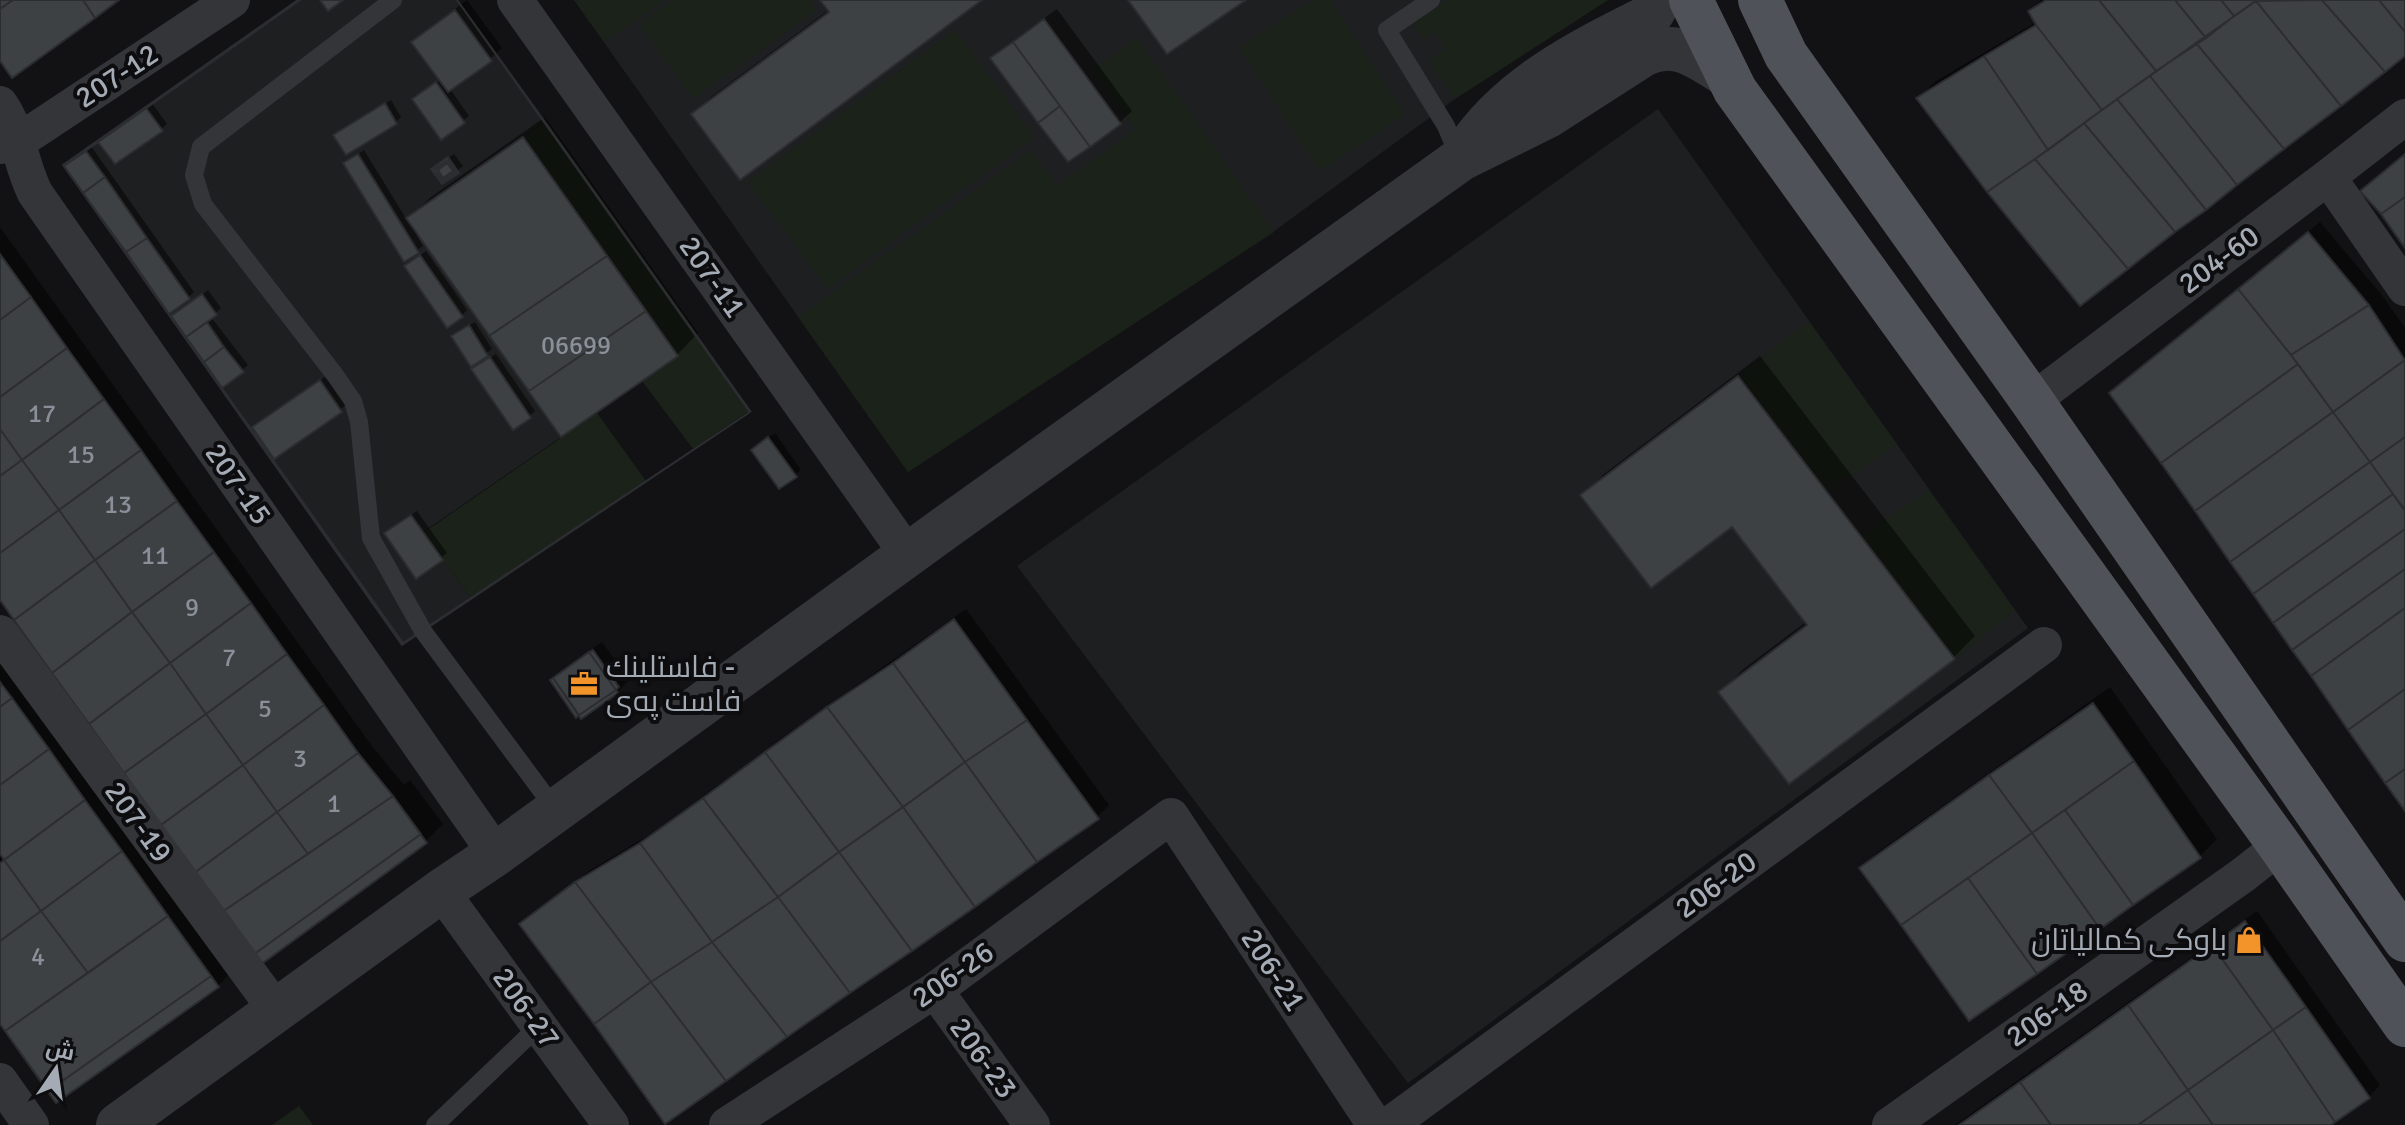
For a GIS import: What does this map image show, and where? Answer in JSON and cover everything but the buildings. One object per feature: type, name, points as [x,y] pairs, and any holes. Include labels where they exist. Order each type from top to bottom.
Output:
[{"type":"main road","points":[[1691,0],[1735,90],[2280,846],[2405,1025]]},
{"type":"main road","points":[[1760,0],[1786,55],[2032,401],[2405,940]]},
{"type":"street","name":"207-11","points":[[515,0],[908,555]]},
{"type":"street","points":[[1461,159],[1479,131],[1528,86],[1556,66],[1644,19],[1660,0]]},
{"type":"street","points":[[1786,55],[1785,16],[1788,0]]},
{"type":"street","name":"207-12","points":[[9,143],[228,1]]},
{"type":"street","points":[[118,1125],[1461,159],[1520,132],[1643,55],[1661,48],[1677,49],[1693,55],[1728,76]]},
{"type":"street","name":"207-15","points":[[0,104],[10,119],[9,143],[35,193],[496,854]]},
{"type":"street","name":"204-60","points":[[2032,401],[2405,117]]},
{"type":"street","points":[[2328,177],[2405,288]]},
{"type":"street","name":"207-19","points":[[0,633],[276,1010]]},
{"type":"street","name":"206-20","points":[[1389,1125],[2044,645]]},
{"type":"street","name":"206-26","points":[[727,1125],[935,990],[1171,816]]},
{"type":"street","name":"206-21","points":[[1171,816],[1375,1125]]},
{"type":"street","name":"206-18","points":[[1890,1125],[2280,846]]},
{"type":"street","name":"206-27","points":[[441,891],[611,1125]]},
{"type":"street","name":"206-23","points":[[935,990],[1032,1125]]},
{"type":"street","points":[[0,1081],[31,1125]]},
{"type":"lane","points":[[393,0],[201,147],[194,175],[203,204],[353,401],[362,443],[371,538],[431,642],[555,809]]},
{"type":"lane","points":[[1431,0],[1387,30],[1446,126],[1461,159]]},
{"type":"lane","points":[[435,1125],[539,1026]]},
{"type":"shaded area","points":[[300,0],[458,0],[544,122],[407,218],[561,437],[423,532],[470,597],[403,643],[64,166]]},
{"type":"shaded area","points":[[574,0],[1608,0],[1455,99],[1273,232],[908,472]]},
{"type":"shaded area","points":[[574,0],[664,0],[604,42]]},
{"type":"shaded area","points":[[672,0],[809,0],[816,10],[693,99],[639,24]]},
{"type":"shaded area","points":[[1312,0],[1330,0],[1405,115],[1320,171],[1239,48]]},
{"type":"shaded area","points":[[1447,0],[1608,0],[1455,99],[1429,61],[1446,49],[1435,31],[1423,39],[1412,23]]},
{"type":"shaded area","points":[[955,30],[1034,137],[828,289],[748,182]]},
{"type":"shaded area","points":[[1137,38],[1274,232],[908,472],[798,317],[1031,151],[1057,186],[1136,129],[1093,70]]},
{"type":"shaded area","points":[[1658,109],[2028,628],[1408,1083],[1017,566]]},
{"type":"shaded area","points":[[544,122],[749,411],[693,449],[642,381],[678,356],[523,137]]},
{"type":"shaded area","points":[[1809,322],[1897,444],[1827,492],[1738,376]]},
{"type":"shaded area","points":[[597,413],[646,481],[470,597],[423,533]]},
{"type":"shaded area","points":[[1929,490],[2015,610],[1955,659],[1861,536]]},
{"type":"shaded area","points":[[299,1106],[313,1125],[272,1125]]},
{"type":"place","name":"فاستلینك - فاست په‌ی","points":[[584,684]]},
{"type":"place","name":"باوکی کمالیاتان","points":[[2249,940]]}]
